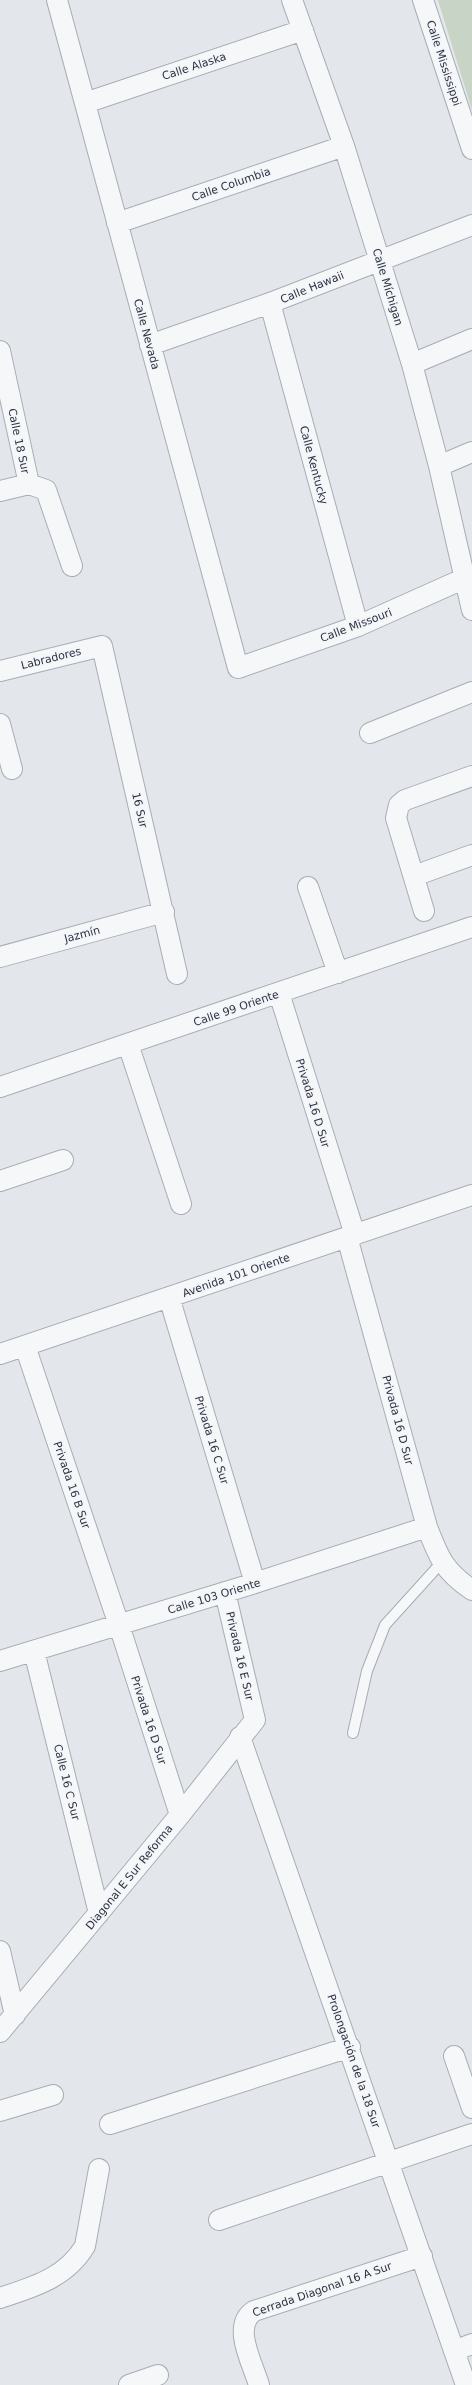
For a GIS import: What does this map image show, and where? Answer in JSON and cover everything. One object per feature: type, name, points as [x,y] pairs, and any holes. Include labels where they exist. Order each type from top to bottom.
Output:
[{"type":"street","name":"Calle Nevada","points":[[57,0],[238,668]]},
{"type":"street","name":"Calle Míchigan","points":[[292,0],[344,146],[412,364],[468,577],[472,610]]},
{"type":"street","name":"Calle Mississippi","points":[[424,0],[472,149]]},
{"type":"street","name":"Calle Alaska","points":[[85,103],[303,30]]},
{"type":"street","name":"Calle Columbia","points":[[117,223],[344,146]]},
{"type":"street","name":"Calle Hawaii","points":[[150,345],[270,303],[472,225]]},
{"type":"street","name":"Calle Kentucky","points":[[270,303],[358,626]]},
{"type":"street","points":[[412,364],[472,339]]},
{"type":"street","name":"Calle 18 Sur","points":[[0,350],[29,484]]},
{"type":"street","points":[[439,466],[472,452]]},
{"type":"street","points":[[0,491],[29,484],[46,490],[72,566]]},
{"type":"street","name":"Calle Missouri","points":[[238,668],[358,626],[468,577]]},
{"type":"street","name":"Labradores","points":[[0,671],[102,646]]},
{"type":"street","name":"16 Sur","points":[[102,646],[177,974]]},
{"type":"street","points":[[370,733],[472,692]]},
{"type":"street","points":[[0,724],[12,769]]},
{"type":"street","points":[[424,911],[396,818],[399,805],[405,800],[472,776]]},
{"type":"street","points":[[414,876],[472,855]]},
{"type":"street","points":[[308,887],[338,973]]},
{"type":"street","name":"Jazmín","points":[[0,957],[164,912]]},
{"type":"street","name":"Calle 99 Oriente","points":[[0,1087],[472,927]]},
{"type":"street","name":"Privada 16 D Sur","points":[[279,993],[351,1236],[427,1526],[442,1562],[454,1578],[472,1590]]},
{"type":"street","points":[[128,1044],[181,1204]]},
{"type":"street","points":[[0,1181],[63,1160]]},
{"type":"street","name":"Avenida 101 Oriente","points":[[0,1354],[472,1195]]},
{"type":"street","name":"Privada 16 C Sur","points":[[169,1298],[255,1583]]},
{"type":"street","name":"Privada 16 B Sur","points":[[25,1346],[119,1625]]},
{"type":"street","name":"Calle 103 Oriente","points":[[0,1661],[255,1583],[427,1526]]},
{"type":"street","name":"Privada 16 E Sur","points":[[225,1592],[254,1720]]},
{"type":"street","name":"Privada 16 D Sur","points":[[119,1625],[180,1815]]},
{"type":"street","name":"Calle 16 C Sur","points":[[34,1651],[99,1914]]},
{"type":"street","name":"Diagonal E Sur Reforma","points":[[0,2032],[180,1815],[254,1720]]},
{"type":"street","name":"Prolongación de la 18 Sur","points":[[240,1737],[350,2047],[422,2256],[463,2347],[466,2385]]},
{"type":"street","points":[[0,1951],[15,2015]]},
{"type":"street","points":[[110,2124],[350,2047]]},
{"type":"street","points":[[454,2056],[472,2108]]},
{"type":"street","points":[[0,2111],[53,2095]]},
{"type":"street","points":[[219,2220],[472,2134]]},
{"type":"street","points":[[0,2298],[54,2278],[76,2260],[84,2246],[99,2169]]},
{"type":"street","name":"Cerrada Diagonal 16 A Sur","points":[[259,2385],[244,2337],[243,2327],[248,2315],[254,2311],[422,2256]]},
{"type":"street","points":[[129,2385],[158,2375]]},
{"type":"lane","points":[[353,1733],[367,1671],[385,1625],[442,1562]]},
{"type":"green space","points":[[438,0],[472,0],[472,110]]}]
